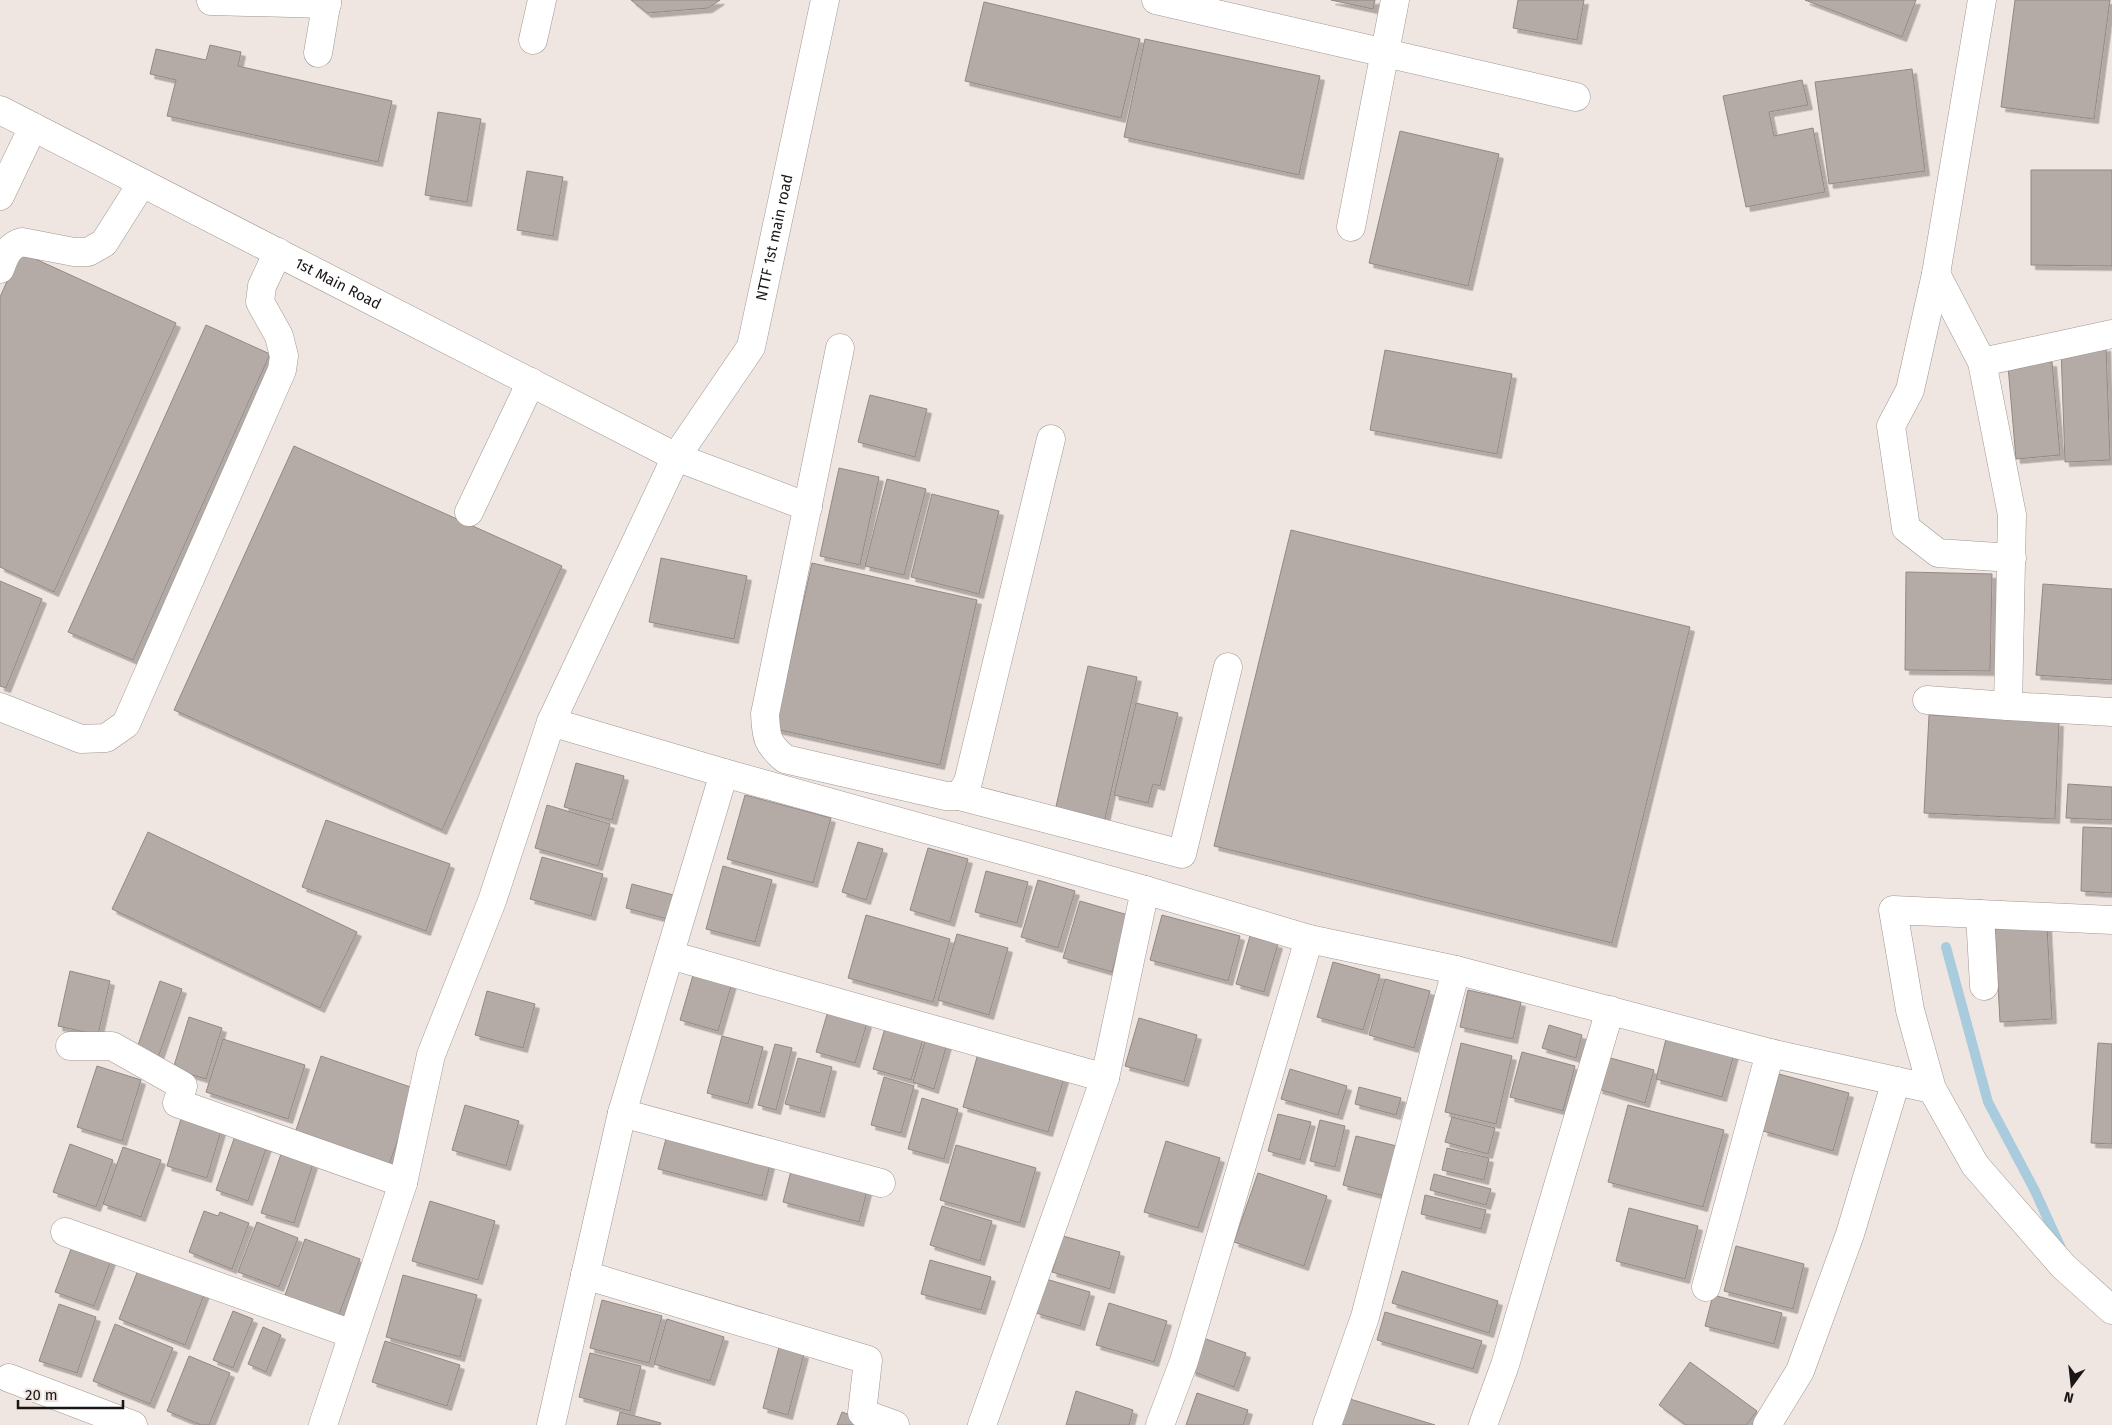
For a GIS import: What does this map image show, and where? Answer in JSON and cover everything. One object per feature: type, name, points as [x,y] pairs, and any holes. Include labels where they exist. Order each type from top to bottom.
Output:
[{"type":"street","points":[[533,40],[542,0]]},
{"type":"street","name":"NTTF 1st main road","points":[[323,1425],[403,1183],[431,1055],[492,902],[551,722],[676,457],[751,347],[825,0]]},
{"type":"street","points":[[1156,0],[1576,97]]},
{"type":"street","points":[[1351,227],[1395,0]]},
{"type":"street","points":[[1982,0],[1936,274],[1910,390],[1891,426],[1906,528],[1938,554],[2012,558]]},
{"type":"street","points":[[211,1],[327,2],[318,53]]},
{"type":"street","name":"1st Main Road","points":[[0,110],[676,457],[808,507]]},
{"type":"street","points":[[0,196],[33,128]]},
{"type":"street","points":[[0,269],[8,250],[15,244],[22,242],[74,252],[88,252],[104,243],[142,183]]},
{"type":"street","points":[[0,707],[81,739],[106,738],[126,724],[282,370],[284,356],[279,336],[260,302],[262,286],[278,252]]},
{"type":"street","points":[[1936,274],[1982,362],[2012,516],[2008,706]]},
{"type":"street","points":[[1982,362],[2112,334]]},
{"type":"street","points":[[840,348],[765,714],[766,738],[773,749],[785,759],[946,796],[959,796],[1182,854],[1228,667]]},
{"type":"street","points":[[470,512],[531,382]]},
{"type":"street","points":[[959,796],[968,782],[1051,439]]},
{"type":"street","points":[[1926,700],[2112,712]]},
{"type":"street","points":[[551,722],[724,774],[1146,890],[1309,938],[1456,970],[1770,1053],[1932,1089]]},
{"type":"street","points":[[551,1425],[622,1113],[724,774]]},
{"type":"street","points":[[982,1425],[1105,1078],[1146,890]]},
{"type":"street","points":[[2112,920],[1893,910],[1910,1010],[1932,1089],[1975,1165],[2063,1266],[2112,1310]]},
{"type":"street","points":[[1980,914],[1984,986]]},
{"type":"street","points":[[1160,1425],[1184,1361],[1309,938]]},
{"type":"street","points":[[670,955],[1105,1078]]},
{"type":"street","points":[[1327,1425],[1364,1317],[1456,970]]},
{"type":"street","points":[[1483,1425],[1505,1365],[1610,1010]]},
{"type":"street","points":[[70,1046],[112,1046],[183,1086],[177,1103],[403,1183]]},
{"type":"street","points":[[1706,1287],[1770,1053]]},
{"type":"street","points":[[1767,1425],[1800,1371],[1850,1234],[1896,1082]]},
{"type":"street","points":[[622,1113],[880,1183]]},
{"type":"street","points":[[65,1232],[352,1334]]},
{"type":"street","points":[[585,1275],[868,1360],[862,1414],[895,1425]]},
{"type":"street","points":[[9,1378],[133,1425]]},
{"type":"building","points":[[631,0],[720,0],[708,8],[647,13]]},
{"type":"building","points":[[1331,0],[1375,0],[1373,9]]},
{"type":"building","points":[[1518,0],[1584,0],[1577,40],[1513,28]]},
{"type":"building","points":[[1805,0],[1916,0],[1902,37]]},
{"type":"building","points":[[2015,0],[2110,0],[2094,119],[2001,107]]},
{"type":"building","points":[[984,2],[1140,39],[1121,118],[965,81]]},
{"type":"building","points":[[1145,39],[1320,76],[1299,175],[1124,137]]},
{"type":"building","points":[[210,45],[241,52],[238,66],[392,101],[378,162],[167,116],[176,80],[150,74],[156,49],[206,60]]},
{"type":"building","points":[[1912,69],[1925,171],[1829,184],[1815,82]]},
{"type":"building","points":[[1802,80],[1808,105],[1769,112],[1774,136],[1813,128],[1825,192],[1746,207],[1723,96]]},
{"type":"building","points":[[438,112],[481,119],[467,202],[425,195]]},
{"type":"building","points":[[1400,131],[1499,154],[1468,286],[1369,263]]},
{"type":"building","points":[[2031,170],[2112,170],[2112,266],[2031,265]]},
{"type":"building","points":[[527,171],[563,177],[553,236],[517,230]]},
{"type":"building","points":[[20,252],[176,323],[54,592],[0,567],[0,297]]},
{"type":"building","points":[[206,325],[270,354],[133,660],[68,632]]},
{"type":"building","points":[[2106,347],[2110,460],[2065,462],[2061,349]]},
{"type":"building","points":[[1385,350],[1512,374],[1497,454],[1370,430]]},
{"type":"building","points":[[2052,362],[2060,455],[2016,459],[2008,366]]},
{"type":"building","points":[[870,395],[927,409],[915,457],[858,442]]},
{"type":"building","points":[[294,446],[562,566],[442,830],[174,710]]},
{"type":"building","points":[[839,468],[879,477],[860,565],[820,556]]},
{"type":"building","points":[[887,479],[926,489],[904,575],[865,566]]},
{"type":"building","points":[[932,494],[999,511],[979,594],[911,577]]},
{"type":"building","points":[[1291,530],[1690,627],[1612,943],[1214,846]]},
{"type":"building","points":[[661,558],[747,576],[734,639],[649,622]]},
{"type":"building","points":[[812,563],[977,600],[940,765],[775,729]]},
{"type":"building","points":[[1906,572],[1992,574],[1990,671],[1905,670]]},
{"type":"building","points":[[0,581],[42,599],[6,688],[0,686]]},
{"type":"building","points":[[2043,584],[2112,589],[2112,680],[2036,675]]},
{"type":"building","points":[[1088,666],[1137,677],[1104,823],[1055,811]]},
{"type":"building","points":[[1136,703],[1178,713],[1160,786],[1153,784],[1148,803],[1114,795]]},
{"type":"building","points":[[1929,715],[2059,722],[2055,819],[1924,813]]},
{"type":"building","points":[[576,763],[624,776],[612,820],[564,807]]},
{"type":"building","points":[[2068,784],[2112,787],[2112,820],[2066,818]]},
{"type":"building","points":[[745,795],[831,818],[813,883],[727,859]]},
{"type":"building","points":[[547,805],[610,824],[598,866],[535,848]]},
{"type":"building","points":[[326,820],[450,864],[426,931],[302,887]]},
{"type":"building","points":[[2083,827],[2112,828],[2112,893],[2081,891]]},
{"type":"building","points":[[148,832],[357,932],[320,1008],[112,909]]},
{"type":"building","points":[[858,842],[883,849],[866,900],[842,892]]},
{"type":"building","points":[[928,848],[968,859],[950,922],[910,910]]},
{"type":"building","points":[[542,857],[603,874],[591,916],[530,899]]},
{"type":"building","points":[[723,866],[772,880],[755,942],[706,929]]},
{"type":"building","points":[[986,871],[1028,882],[1017,923],[975,912]]},
{"type":"building","points":[[1038,880],[1075,891],[1058,948],[1021,937]]},
{"type":"building","points":[[632,884],[681,897],[675,921],[626,908]]},
{"type":"building","points":[[1080,901],[1128,915],[1112,972],[1063,958]]},
{"type":"building","points":[[866,915],[950,939],[933,1002],[848,978]]},
{"type":"building","points":[[1162,915],[1240,936],[1228,981],[1150,960]]},
{"type":"building","points":[[2047,926],[2052,1019],[2000,1022],[1995,929]]},
{"type":"building","points":[[957,934],[1008,948],[989,1015],[938,1000]]},
{"type":"building","points":[[1250,936],[1278,944],[1264,992],[1236,984]]},
{"type":"building","points":[[1333,962],[1380,975],[1363,1030],[1317,1017]]},
{"type":"building","points":[[696,965],[734,976],[718,1031],[680,1020]]},
{"type":"building","points":[[70,971],[110,981],[98,1035],[58,1026]]},
{"type":"building","points":[[1385,979],[1430,991],[1414,1048],[1369,1035]]},
{"type":"building","points":[[160,981],[182,989],[157,1061],[135,1054]]},
{"type":"building","points":[[1468,990],[1521,1002],[1513,1039],[1460,1027]]},
{"type":"building","points":[[487,991],[535,1004],[523,1048],[475,1035]]},
{"type":"building","points":[[828,1011],[867,1023],[855,1063],[816,1052]]},
{"type":"building","points":[[189,1017],[222,1028],[206,1079],[173,1069]]},
{"type":"building","points":[[1139,1018],[1197,1035],[1184,1082],[1125,1066]]},
{"type":"building","points":[[1549,1025],[1582,1035],[1576,1058],[1542,1048]]},
{"type":"building","points":[[885,1028],[923,1039],[911,1080],[873,1069]]},
{"type":"building","points":[[1667,1035],[1734,1054],[1722,1097],[1656,1079]]},
{"type":"building","points":[[722,1036],[763,1047],[748,1104],[707,1093]]},
{"type":"building","points":[[926,1038],[947,1044],[934,1089],[913,1082]]},
{"type":"building","points":[[223,1039],[305,1065],[288,1119],[206,1092]]},
{"type":"building","points":[[1461,1043],[1512,1056],[1496,1124],[1445,1112]]},
{"type":"building","points":[[2098,1043],[2112,1044],[2112,1144],[2091,1143]]},
{"type":"building","points":[[775,1044],[792,1048],[776,1110],[758,1105]]},
{"type":"building","points":[[979,1050],[1065,1075],[1048,1132],[963,1107]]},
{"type":"building","points":[[1522,1052],[1575,1066],[1563,1111],[1510,1097]]},
{"type":"building","points":[[321,1056],[416,1089],[389,1165],[295,1133]]},
{"type":"building","points":[[1607,1057],[1654,1070],[1645,1103],[1598,1089]]},
{"type":"building","points":[[798,1058],[832,1067],[820,1113],[785,1104]]},
{"type":"building","points":[[97,1066],[141,1080],[122,1141],[77,1127]]},
{"type":"building","points":[[1290,1069],[1347,1086],[1338,1115],[1281,1099]]},
{"type":"building","points":[[1779,1074],[1849,1093],[1833,1151],[1763,1131]]},
{"type":"building","points":[[884,1077],[914,1086],[901,1133],[871,1125]]},
{"type":"building","points":[[1359,1087],[1401,1098],[1396,1115],[1355,1104]]},
{"type":"building","points":[[922,1098],[958,1109],[944,1159],[908,1149]]},
{"type":"building","points":[[465,1105],[519,1121],[506,1166],[452,1150]]},
{"type":"building","points":[[1628,1105],[1724,1130],[1703,1207],[1608,1182]]},
{"type":"building","points":[[183,1112],[223,1124],[207,1178],[167,1166]]},
{"type":"building","points":[[1278,1114],[1311,1122],[1300,1160],[1268,1151]]},
{"type":"building","points":[[1452,1117],[1495,1128],[1488,1154],[1445,1142]]},
{"type":"building","points":[[1320,1120],[1345,1126],[1335,1167],[1310,1161]]},
{"type":"building","points":[[668,1131],[772,1157],[762,1196],[658,1169]]},
{"type":"building","points":[[235,1136],[267,1146],[248,1201],[216,1190]]},
{"type":"building","points":[[1356,1136],[1401,1147],[1388,1197],[1343,1185]]},
{"type":"building","points":[[1166,1141],[1220,1158],[1198,1228],[1144,1212]]},
{"type":"building","points":[[70,1144],[113,1160],[96,1207],[53,1192]]},
{"type":"building","points":[[956,1145],[1036,1168],[1020,1223],[940,1200]]},
{"type":"building","points":[[123,1147],[161,1160],[141,1217],[103,1204]]},
{"type":"building","points":[[1447,1148],[1489,1158],[1484,1180],[1442,1170]]},
{"type":"building","points":[[281,1154],[313,1164],[294,1223],[261,1213]]},
{"type":"building","points":[[792,1167],[868,1187],[859,1222],[783,1202]]},
{"type":"building","points":[[1258,1173],[1327,1196],[1304,1266],[1234,1242]]},
{"type":"building","points":[[1434,1174],[1491,1189],[1486,1205],[1430,1190]]},
{"type":"building","points":[[1425,1195],[1486,1210],[1481,1229],[1421,1214]]},
{"type":"building","points":[[430,1201],[495,1221],[478,1280],[412,1261]]},
{"type":"building","points":[[942,1206],[992,1221],[980,1261],[930,1245]]},
{"type":"building","points":[[1629,1208],[1698,1226],[1685,1279],[1616,1261]]},
{"type":"building","points":[[204,1211],[218,1216],[220,1212],[249,1223],[232,1269],[189,1252]]},
{"type":"building","points":[[257,1222],[298,1238],[279,1287],[238,1272]]},
{"type":"building","points":[[1063,1236],[1120,1252],[1110,1289],[1052,1272]]},
{"type":"building","points":[[305,1239],[360,1259],[338,1317],[284,1298]]},
{"type":"building","points":[[74,1241],[113,1255],[94,1306],[55,1292]]},
{"type":"building","points":[[1736,1246],[1804,1264],[1793,1309],[1724,1291]]},
{"type":"building","points":[[930,1260],[991,1277],[981,1310],[921,1294]]},
{"type":"building","points":[[140,1265],[206,1290],[185,1345],[119,1319]]},
{"type":"building","points":[[1402,1271],[1498,1301],[1489,1333],[1392,1303]]},
{"type":"building","points":[[403,1275],[477,1295],[460,1357],[386,1337]]},
{"type":"building","points":[[1046,1279],[1090,1292],[1080,1326],[1036,1313]]},
{"type":"building","points":[[1713,1295],[1782,1313],[1774,1344],[1705,1326]]},
{"type":"building","points":[[602,1300],[662,1316],[649,1363],[590,1348]]},
{"type":"building","points":[[1109,1303],[1167,1321],[1154,1362],[1096,1345]]},
{"type":"building","points":[[59,1304],[96,1317],[77,1373],[39,1361]]},
{"type":"building","points":[[233,1311],[253,1319],[233,1368],[213,1360]]},
{"type":"building","points":[[1385,1312],[1482,1341],[1473,1369],[1377,1340]]},
{"type":"building","points":[[667,1319],[724,1337],[710,1381],[654,1364]]},
{"type":"building","points":[[115,1324],[173,1348],[150,1404],[93,1381]]},
{"type":"building","points":[[263,1327],[281,1335],[266,1372],[248,1364]]},
{"type":"building","points":[[1203,1338],[1246,1353],[1234,1387],[1191,1371]]},
{"type":"building","points":[[385,1341],[460,1365],[447,1406],[372,1382]]},
{"type":"building","points":[[779,1347],[804,1354],[788,1415],[763,1408]]},
{"type":"building","points":[[590,1353],[641,1366],[630,1411],[579,1397]]},
{"type":"building","points":[[189,1356],[230,1373],[209,1425],[201,1425],[167,1411]]},
{"type":"building","points":[[1690,1362],[1757,1411],[1746,1425],[1686,1425],[1659,1405]]},
{"type":"building","points":[[1076,1391],[1133,1410],[1129,1425],[1066,1425]]},
{"type":"building","points":[[1197,1393],[1248,1410],[1243,1425],[1186,1425]]},
{"type":"building","points":[[1350,1399],[1435,1425],[1341,1425]]},
{"type":"building","points":[[620,1412],[661,1423],[660,1425],[617,1425]]},
{"type":"building","points":[[842,1412],[878,1425],[837,1425]]},
{"type":"waterway","points":[[1946,947],[1988,1102],[2035,1191],[2061,1248]]}]
